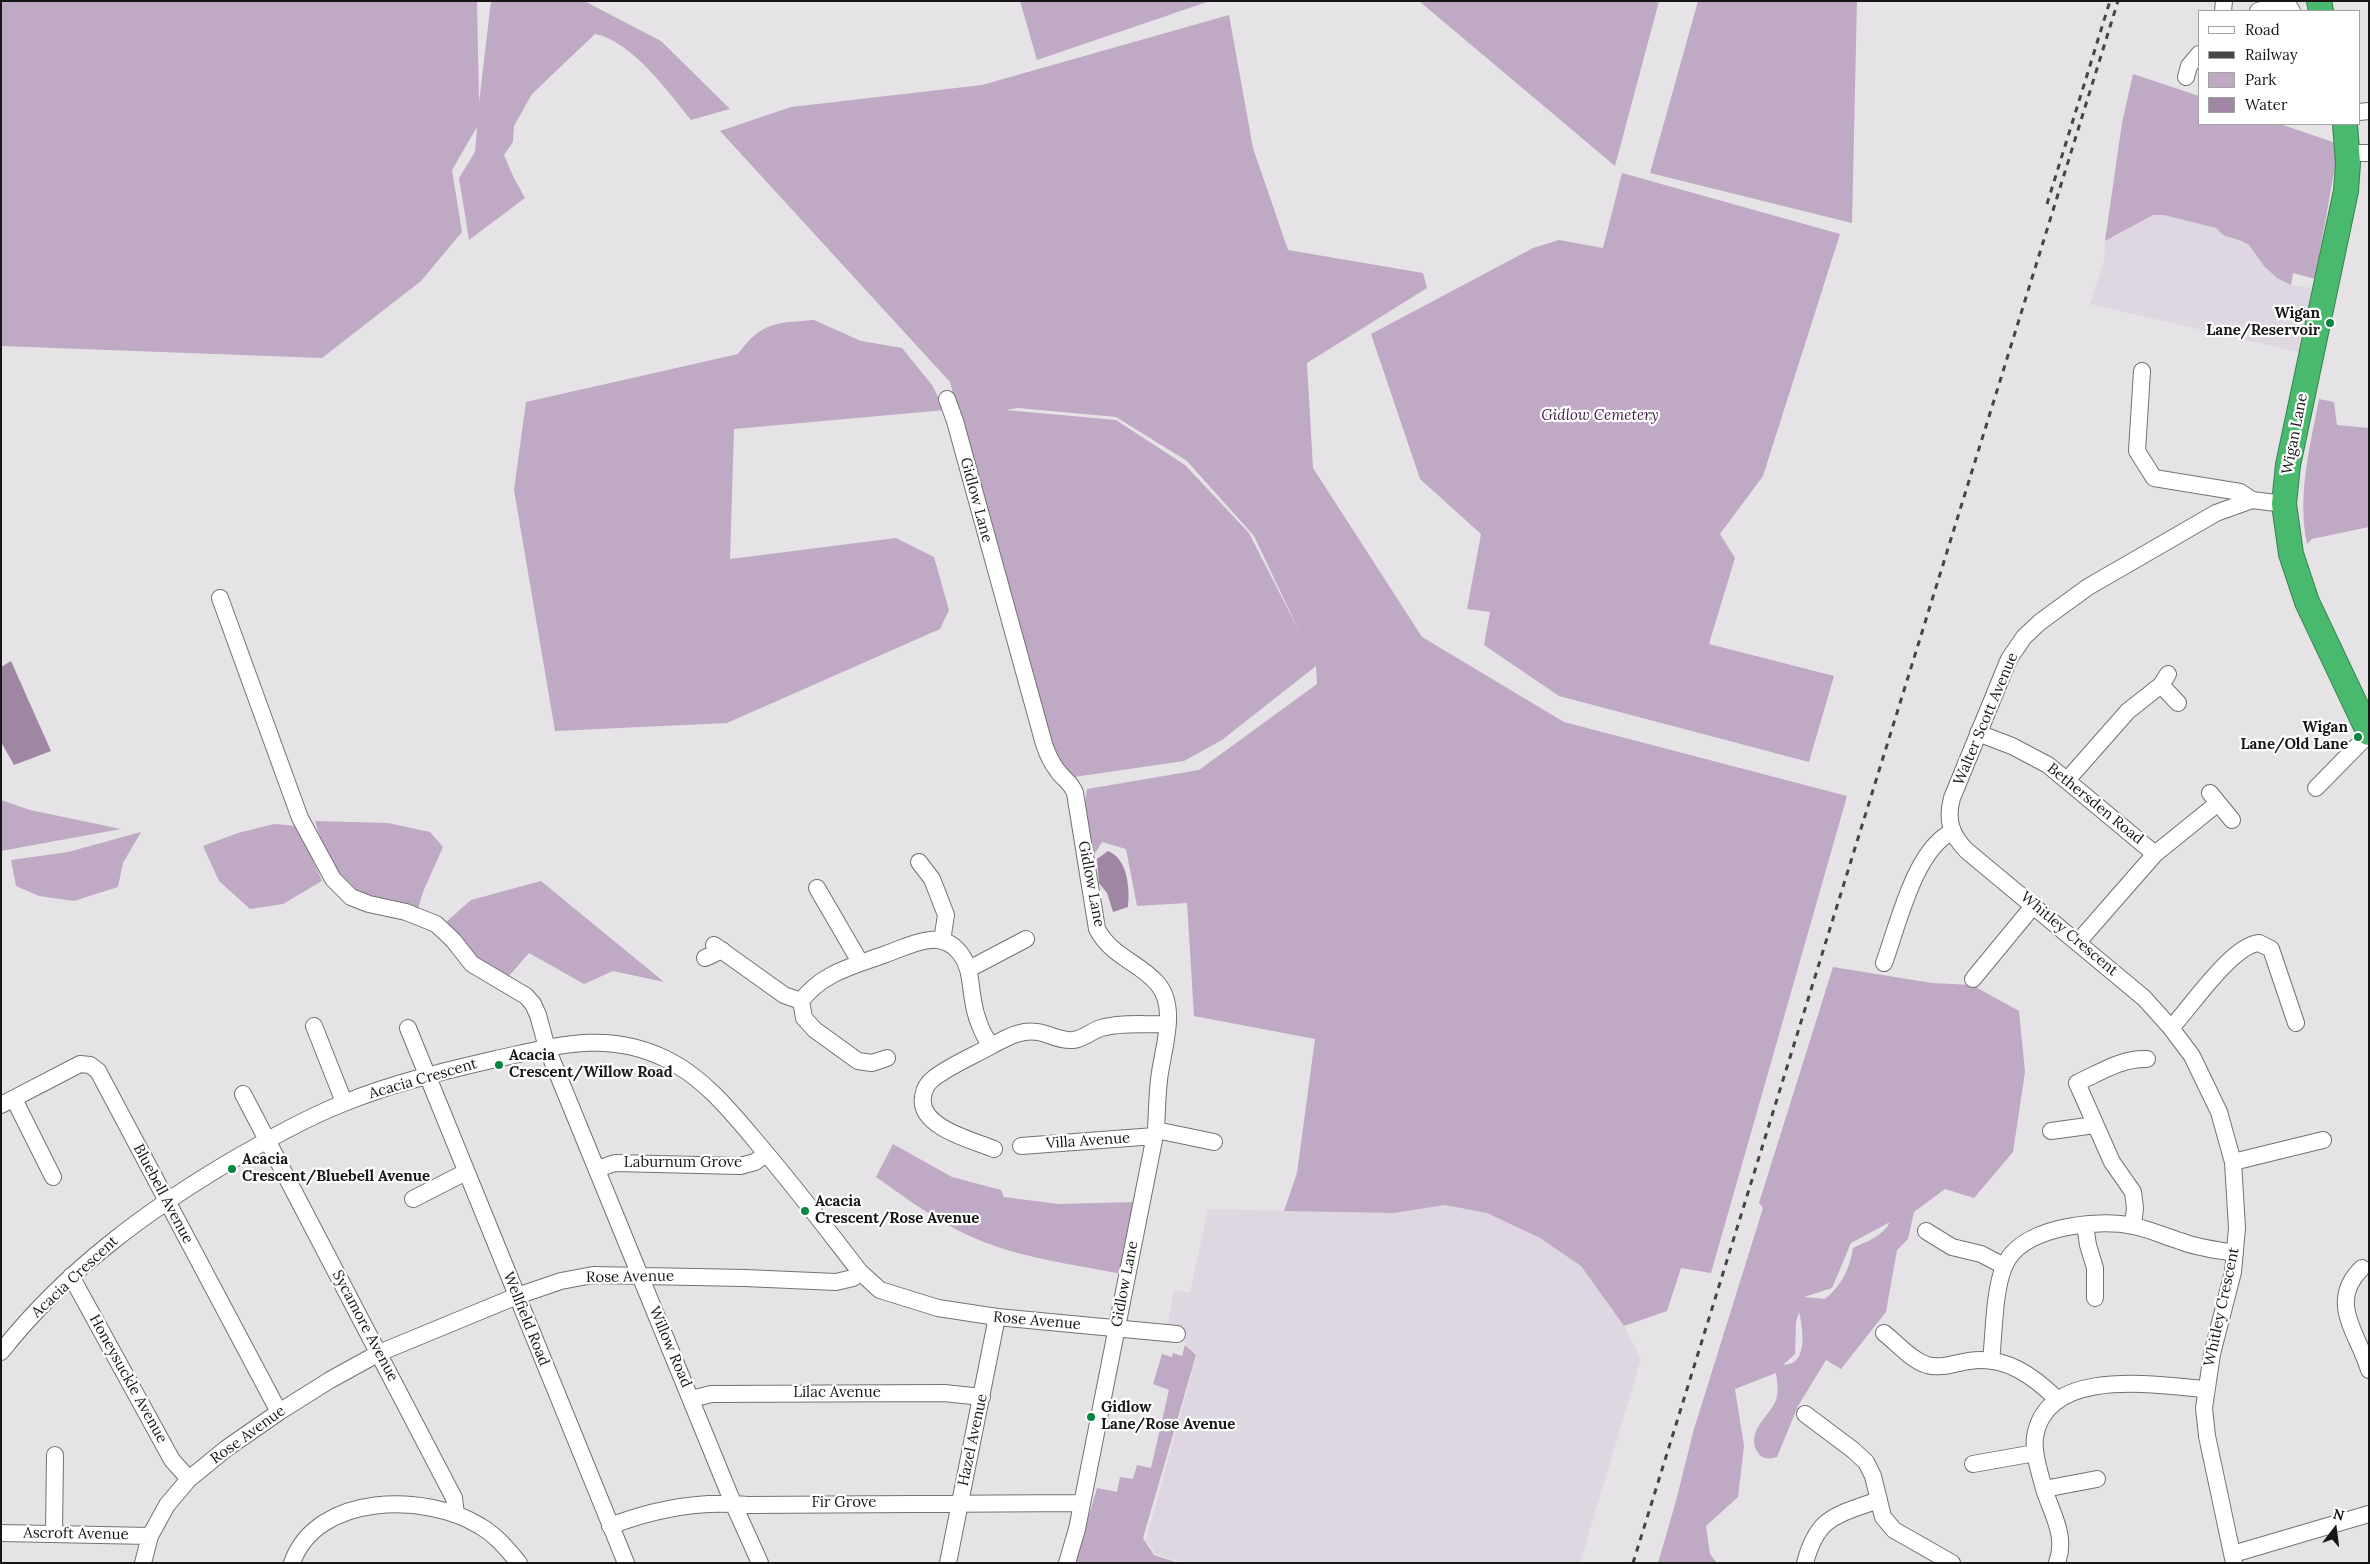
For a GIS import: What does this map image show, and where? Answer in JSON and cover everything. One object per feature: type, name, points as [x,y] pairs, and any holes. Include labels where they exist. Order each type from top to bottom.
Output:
[{"type":"highway","name":"Wigan Lane","points":[[2345,125],[2358,153],[2346,191],[2288,465],[2284,504],[2286,533],[2298,576],[2369,733]]},
{"type":"street","points":[[2261,10],[2284,3],[2288,4],[2291,10]]},
{"type":"street","points":[[2186,78],[2190,66],[2198,55]]},
{"type":"street","points":[[2142,370],[2137,451],[2154,478],[2240,492],[2252,500]]},
{"type":"street","name":"Gidlow Lane","points":[[946,399],[955,421],[1044,744],[1050,759],[1058,771],[1072,785],[1075,793],[1098,929],[1104,941],[1112,950],[1156,981],[1166,999],[1167,1024],[1159,1079],[1155,1133],[1082,1503],[1067,1563]]},
{"type":"street","name":"Walter Scott Avenue","points":[[1952,832],[1949,817],[1950,805],[2009,659],[2024,637],[2040,622],[2088,586],[2216,513],[2252,500],[2284,504]]},
{"type":"street","name":"Willow Road","points":[[220,598],[300,818],[332,879],[351,897],[369,904],[406,912],[436,924],[453,940],[472,964],[526,996],[533,1004],[547,1048],[733,1503],[760,1563]]},
{"type":"street","points":[[2068,779],[2128,711],[2164,680],[2178,703]]},
{"type":"street","name":"Bethersden Road","points":[[1978,733],[2038,758],[2068,779],[2155,854]]},
{"type":"street","points":[[2316,788],[2369,733]]},
{"type":"street","points":[[2078,942],[2155,854],[2214,798],[2232,820]]},
{"type":"street","points":[[1884,963],[1920,862],[1936,842],[1952,832]]},
{"type":"street","name":"Whitley Crescent","points":[[1952,832],[1967,851],[2144,998],[2171,1028],[2192,1056],[2207,1083],[2227,1135],[2233,1162],[2237,1201],[2235,1253],[2205,1389],[2204,1408],[2207,1436],[2233,1558]]},
{"type":"street","points":[[919,862],[932,880],[946,915],[942,941]]},
{"type":"street","points":[[817,888],[860,962]]},
{"type":"street","points":[[1982,976],[2034,905]]},
{"type":"street","points":[[969,969],[1026,939]]},
{"type":"street","points":[[801,1001],[817,982],[833,973],[923,940],[942,941],[959,952],[969,969],[973,1003],[992,1046]]},
{"type":"street","points":[[2171,1028],[2212,978],[2250,946],[2259,943],[2271,949],[2296,1023]]},
{"type":"street","points":[[714,951],[784,995],[801,1001]]},
{"type":"street","points":[[801,1001],[804,1018],[814,1030],[858,1061],[872,1063],[888,1058]]},
{"type":"street","points":[[994,1149],[948,1131],[924,1114],[922,1102],[924,1088],[934,1078],[1009,1035],[1026,1031],[1042,1033],[1070,1041],[1081,1038],[1100,1028],[1111,1026],[1167,1024]]},
{"type":"street","points":[[314,1026],[344,1102]]},
{"type":"street","name":"Wellfield Road","points":[[408,1028],[626,1563]]},
{"type":"street","name":"Acacia Crescent","points":[[1,1352],[44,1302],[71,1276],[138,1221],[167,1201],[267,1140],[304,1120],[344,1102],[426,1075],[578,1042],[606,1041],[637,1047],[668,1059],[695,1078],[716,1096],[766,1154],[860,1272]]},
{"type":"street","points":[[2133,1226],[2135,1208],[2133,1192],[2116,1171],[2077,1084],[2123,1061],[2146,1059]]},
{"type":"street","name":"Bluebell Avenue","points":[[8,1102],[80,1064],[90,1065],[98,1071],[279,1412]]},
{"type":"street","name":"Sycamore Avenue","points":[[243,1094],[454,1498],[456,1514]]},
{"type":"street","points":[[8,1102],[53,1177]]},
{"type":"street","points":[[2051,1131],[2095,1125]]},
{"type":"street","name":"Villa Avenue","points":[[1021,1146],[1155,1133],[1213,1143]]},
{"type":"street","points":[[2233,1162],[2312,1138]]},
{"type":"street","name":"Laburnum Grove","points":[[597,1169],[615,1163],[740,1166],[755,1162],[766,1154]]},
{"type":"street","points":[[413,1199],[466,1172]]},
{"type":"street","points":[[1991,1361],[1999,1287],[2004,1266],[2014,1251],[2027,1241],[2065,1228],[2100,1223],[2133,1226],[2196,1246],[2235,1253]]},
{"type":"street","points":[[2085,1225],[2088,1245],[2095,1268],[2097,1303]]},
{"type":"street","points":[[1924,1231],[1937,1236],[1952,1247],[1981,1254],[2004,1266]]},
{"type":"street","points":[[2362,1268],[2347,1287],[2345,1306],[2366,1353],[2369,1370]]},
{"type":"street","name":"Rose Avenue","points":[[143,1563],[150,1536],[167,1505],[189,1479],[227,1448],[279,1412],[330,1380],[379,1353],[517,1296],[561,1281],[592,1275],[836,1282],[853,1278],[860,1272],[880,1290],[894,1296],[938,1308],[997,1317],[1177,1334]]},
{"type":"street","name":"Honeysuckle Avenue","points":[[71,1276],[172,1460],[189,1479]]},
{"type":"street","name":"Hazel Avenue","points":[[948,1563],[997,1317]]},
{"type":"street","points":[[1889,1343],[1928,1365],[1944,1366],[1978,1360],[2008,1365],[2029,1374],[2057,1399]]},
{"type":"street","points":[[2057,1563],[2061,1547],[2059,1529],[2044,1489],[2035,1453],[2035,1436],[2044,1414],[2057,1399],[2084,1388],[2133,1383],[2205,1389]]},
{"type":"street","name":"Lilac Avenue","points":[[692,1399],[710,1394],[944,1393],[982,1396]]},
{"type":"street","points":[[1805,1414],[1817,1431],[1854,1450],[1866,1462],[1873,1476],[1883,1517],[1894,1530],[1943,1560]]},
{"type":"street","points":[[1973,1464],[2035,1453]]},
{"type":"street","points":[[54,1533],[55,1454]]},
{"type":"street","points":[[2044,1489],[2100,1479]]},
{"type":"street","points":[[1801,1562],[1814,1536],[1830,1518],[1878,1500]]},
{"type":"street","name":"Fir Grove","points":[[610,1526],[638,1515],[674,1507],[718,1502],[1082,1503]]},
{"type":"street","points":[[292,1563],[310,1535],[335,1518],[372,1506],[398,1504],[427,1506],[456,1514],[480,1525],[494,1535],[519,1563]]},
{"type":"street","points":[[2233,1558],[2369,1514]]},
{"type":"street","name":"Ascroft Avenue","points":[[1,1533],[150,1536]]},
{"type":"shaded area","points":[[2153,215],[2164,215],[2216,228],[2223,235],[2249,245],[2277,278],[2291,285],[2312,288],[2301,353],[2090,304],[2104,261],[2105,241]]},
{"type":"shaded area","points":[[1445,1205],[1487,1213],[1540,1238],[1581,1266],[1624,1326],[1641,1359],[1580,1563],[1183,1563],[1156,1554],[1146,1540],[1197,1355],[1177,1334],[1167,1328],[1174,1291],[1190,1292],[1208,1209],[1394,1213]]},
{"type":"green space","points":[[1,1],[477,1],[479,103],[491,1],[584,1],[661,41],[730,109],[691,120],[660,82],[636,57],[622,46],[595,34],[532,94],[514,126],[513,142],[504,155],[525,198],[469,240],[459,178],[475,152],[477,127],[452,170],[462,232],[421,281],[322,358],[1,346]]},
{"type":"green space","points":[[1020,1],[1210,1],[1037,60]]},
{"type":"green space","points":[[1419,1],[1659,1],[1615,166]]},
{"type":"green space","points":[[1698,1],[1857,1],[1852,223],[1650,173]]},
{"type":"green space","points":[[1229,15],[1253,148],[1288,250],[1423,273],[1427,288],[1307,363],[1313,468],[1422,637],[1564,722],[1847,796],[1711,1273],[1681,1268],[1667,1311],[1624,1326],[1581,1266],[1540,1238],[1487,1213],[1445,1205],[1394,1213],[1284,1211],[1297,1173],[1315,1039],[1194,1016],[1187,903],[1137,906],[1126,849],[1102,842],[1094,855],[1085,802],[1087,789],[1199,770],[1317,684],[1316,666],[1222,740],[1184,761],[1074,777],[1061,769],[1051,749],[1008,599],[950,382],[720,131],[791,107],[982,85]],"holes":[[[1018,408],[1116,417],[1187,461],[1254,536],[1300,633],[1249,533],[1185,465],[1116,420],[1006,410]]]},
{"type":"green space","points":[[2133,74],[2198,96],[2198,125],[2283,125],[2339,144],[2315,279],[2293,273],[2291,285],[2277,278],[2264,266],[2249,245],[2223,235],[2216,228],[2164,215],[2153,215],[2105,241],[2122,123]]},
{"type":"green space","name":"Gidlow Cemetery","points":[[1622,173],[1840,234],[1763,476],[1720,534],[1735,558],[1709,644],[1834,676],[1809,762],[1559,696],[1484,645],[1490,612],[1467,609],[1481,534],[1420,479],[1371,334],[1533,248],[1559,240],[1603,248]]},
{"type":"green space","points":[[814,320],[861,341],[902,348],[932,385],[945,410],[734,429],[730,559],[896,538],[934,557],[949,610],[940,629],[727,723],[555,731],[514,490],[526,402],[738,354],[755,335],[771,326],[780,323]]},
{"type":"green space","points":[[2319,399],[2334,402],[2337,425],[2369,428],[2369,527],[2312,539],[2307,544],[2304,526],[2304,489]]},
{"type":"green space","points":[[1,800],[30,810],[121,829],[1,851]]},
{"type":"green space","points":[[315,821],[388,823],[430,832],[443,847],[423,892],[417,912],[374,901],[351,889],[339,876],[334,867]]},
{"type":"green space","points":[[274,824],[298,826],[322,881],[283,904],[250,909],[219,881],[203,846],[238,833]]},
{"type":"green space","points":[[141,832],[123,863],[118,887],[74,901],[39,896],[16,886],[11,860],[68,852]]},
{"type":"green space","points":[[541,881],[664,982],[613,971],[584,984],[529,953],[509,976],[481,963],[446,922],[471,900]]},
{"type":"green space","points":[[1833,967],[1932,983],[1972,985],[2019,1011],[2025,1072],[2013,1152],[1974,1198],[1945,1189],[1914,1212],[1908,1239],[1897,1250],[1886,1312],[1841,1369],[1826,1360],[1798,1406],[1777,1457],[1768,1459],[1761,1456],[1755,1446],[1754,1439],[1759,1425],[1773,1406],[1777,1397],[1776,1373],[1735,1389],[1744,1446],[1738,1497],[1706,1526],[1710,1554],[1717,1563],[1658,1563],[1694,1429],[1763,1208],[1759,1203]],"holes":[[[1890,1222],[1878,1235],[1853,1248],[1850,1263],[1844,1276],[1836,1289],[1825,1299],[1804,1297],[1832,1288],[1851,1243]],[[1799,1312],[1802,1338],[1801,1352],[1794,1362],[1783,1365],[1795,1354],[1796,1322]]]},
{"type":"green space","points":[[893,1144],[952,1177],[1001,1190],[1004,1197],[1058,1204],[1136,1202],[1122,1274],[1018,1253],[984,1242],[955,1229],[876,1177]]},
{"type":"green space","points":[[1185,1345],[1196,1355],[1143,1538],[1154,1555],[1178,1563],[1075,1563],[1097,1488],[1117,1492],[1120,1477],[1133,1479],[1137,1465],[1151,1468],[1169,1390],[1153,1384],[1162,1354],[1172,1357],[1173,1353],[1182,1356]]},
{"type":"water","points":[[11,661],[51,751],[14,765],[1,742],[1,667]]},
{"type":"water","points":[[1108,851],[1115,855],[1124,867],[1129,892],[1128,907],[1113,912],[1107,893],[1099,883],[1097,859]]},
{"type":"railway","points":[[2047,204],[2110,1]]},
{"type":"railway","points":[[1633,1563],[2118,1]]},
{"type":"place","name":"Wigan Lane/Reservoir","points":[[2330,323]]},
{"type":"place","name":"Wigan Lane/Old Lane","points":[[2358,737]]},
{"type":"place","name":"Acacia Crescent/Willow Road","points":[[499,1065]]},
{"type":"place","name":"Acacia Crescent/Bluebell Avenue","points":[[232,1169]]},
{"type":"place","name":"Acacia Crescent/Rose Avenue","points":[[805,1211]]},
{"type":"place","name":"Gidlow Lane/Rose Avenue","points":[[1091,1417]]}]
